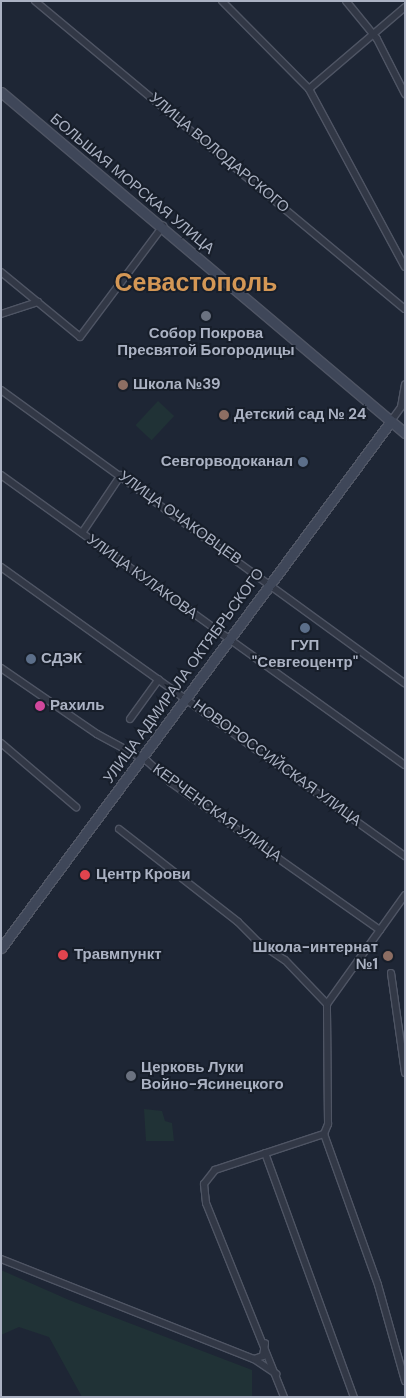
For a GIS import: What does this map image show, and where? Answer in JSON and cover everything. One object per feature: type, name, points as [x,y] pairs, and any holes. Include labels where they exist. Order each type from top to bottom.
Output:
[{"type":"main road","name":"БОЛЬШАЯ МОРСКАЯ УЛИЦА","points":[[1,92],[163,226],[405,433]]},
{"type":"main road","name":"УЛИЦА АДМИРАЛА ОКТЯБРЬСКОГО","points":[[1,948],[391,421]]},
{"type":"street","name":"УЛИЦА ВОЛОДАРСКОГО","points":[[35,1],[404,308]]},
{"type":"street","points":[[222,1],[309,89],[405,267]]},
{"type":"street","points":[[346,1],[372,32],[405,94]]},
{"type":"street","points":[[309,89],[372,32],[405,7]]},
{"type":"street","points":[[1,272],[80,337],[163,226]]},
{"type":"street","points":[[1,314],[38,302]]},
{"type":"street","points":[[391,421],[401,407],[405,384]]},
{"type":"street","name":"УЛИЦА ОЧАКОВЦЕВ","points":[[1,390],[270,582],[405,683]]},
{"type":"street","name":"УЛИЦА КУЛАКОВА","points":[[1,475],[405,765]]},
{"type":"street","points":[[82,533],[121,475]]},
{"type":"street","name":"НОВОРОССИЙСКАЯ УЛИЦА","points":[[1,567],[187,698],[405,856]]},
{"type":"street","name":"КЕРЧЕНСКАЯ УЛИЦА","points":[[1,668],[97,734],[142,758],[170,782],[380,930]]},
{"type":"street","points":[[130,719],[160,679]]},
{"type":"street","points":[[1,743],[76,807]]},
{"type":"street","points":[[119,829],[238,922],[258,942],[285,960],[327,1004]]},
{"type":"street","points":[[405,895],[327,1004],[328,1124],[324,1134],[378,1284],[405,1381]]},
{"type":"street","points":[[391,973],[405,1073]]},
{"type":"street","points":[[284,1397],[265,1343],[206,1203],[204,1184],[215,1170],[324,1134]]},
{"type":"street","points":[[265,1153],[354,1397]]},
{"type":"street","points":[[1,1259],[254,1359],[277,1374]]},
{"type":"street","points":[[254,1359],[263,1356],[265,1343]]},
{"type":"shaded area","points":[[158,401],[174,416],[152,440],[135,425]]},
{"type":"shaded area","points":[[144,1109],[162,1111],[165,1121],[172,1123],[174,1141],[146,1141]]},
{"type":"shaded area","points":[[1,1270],[69,1300],[252,1370],[252,1397],[82,1397],[49,1337],[19,1327],[1,1335]]},
{"type":"place","name":"Собор Покрова Пресвятой Богородицы","points":[[206,316]]},
{"type":"place","name":"Школа №39","points":[[123,385]]},
{"type":"place","name":"Детский сад № 24","points":[[224,415]]},
{"type":"place","name":"Севгорводоканал","points":[[303,462]]},
{"type":"place","name":"ГУП \"Севгеоцентр\"","points":[[305,628]]},
{"type":"place","name":"СДЭК","points":[[31,659]]},
{"type":"place","name":"Рахиль","points":[[40,706]]},
{"type":"place","name":"Центр Крови","points":[[85,875]]},
{"type":"place","name":"Травмпункт","points":[[63,955]]},
{"type":"place","name":"Школа-интернат №1","points":[[388,956]]},
{"type":"place","name":"Церковь Луки Войно-Ясинецкого","points":[[131,1076]]},
{"type":"district","name":"Севастополь","points":[[196,283]]}]
